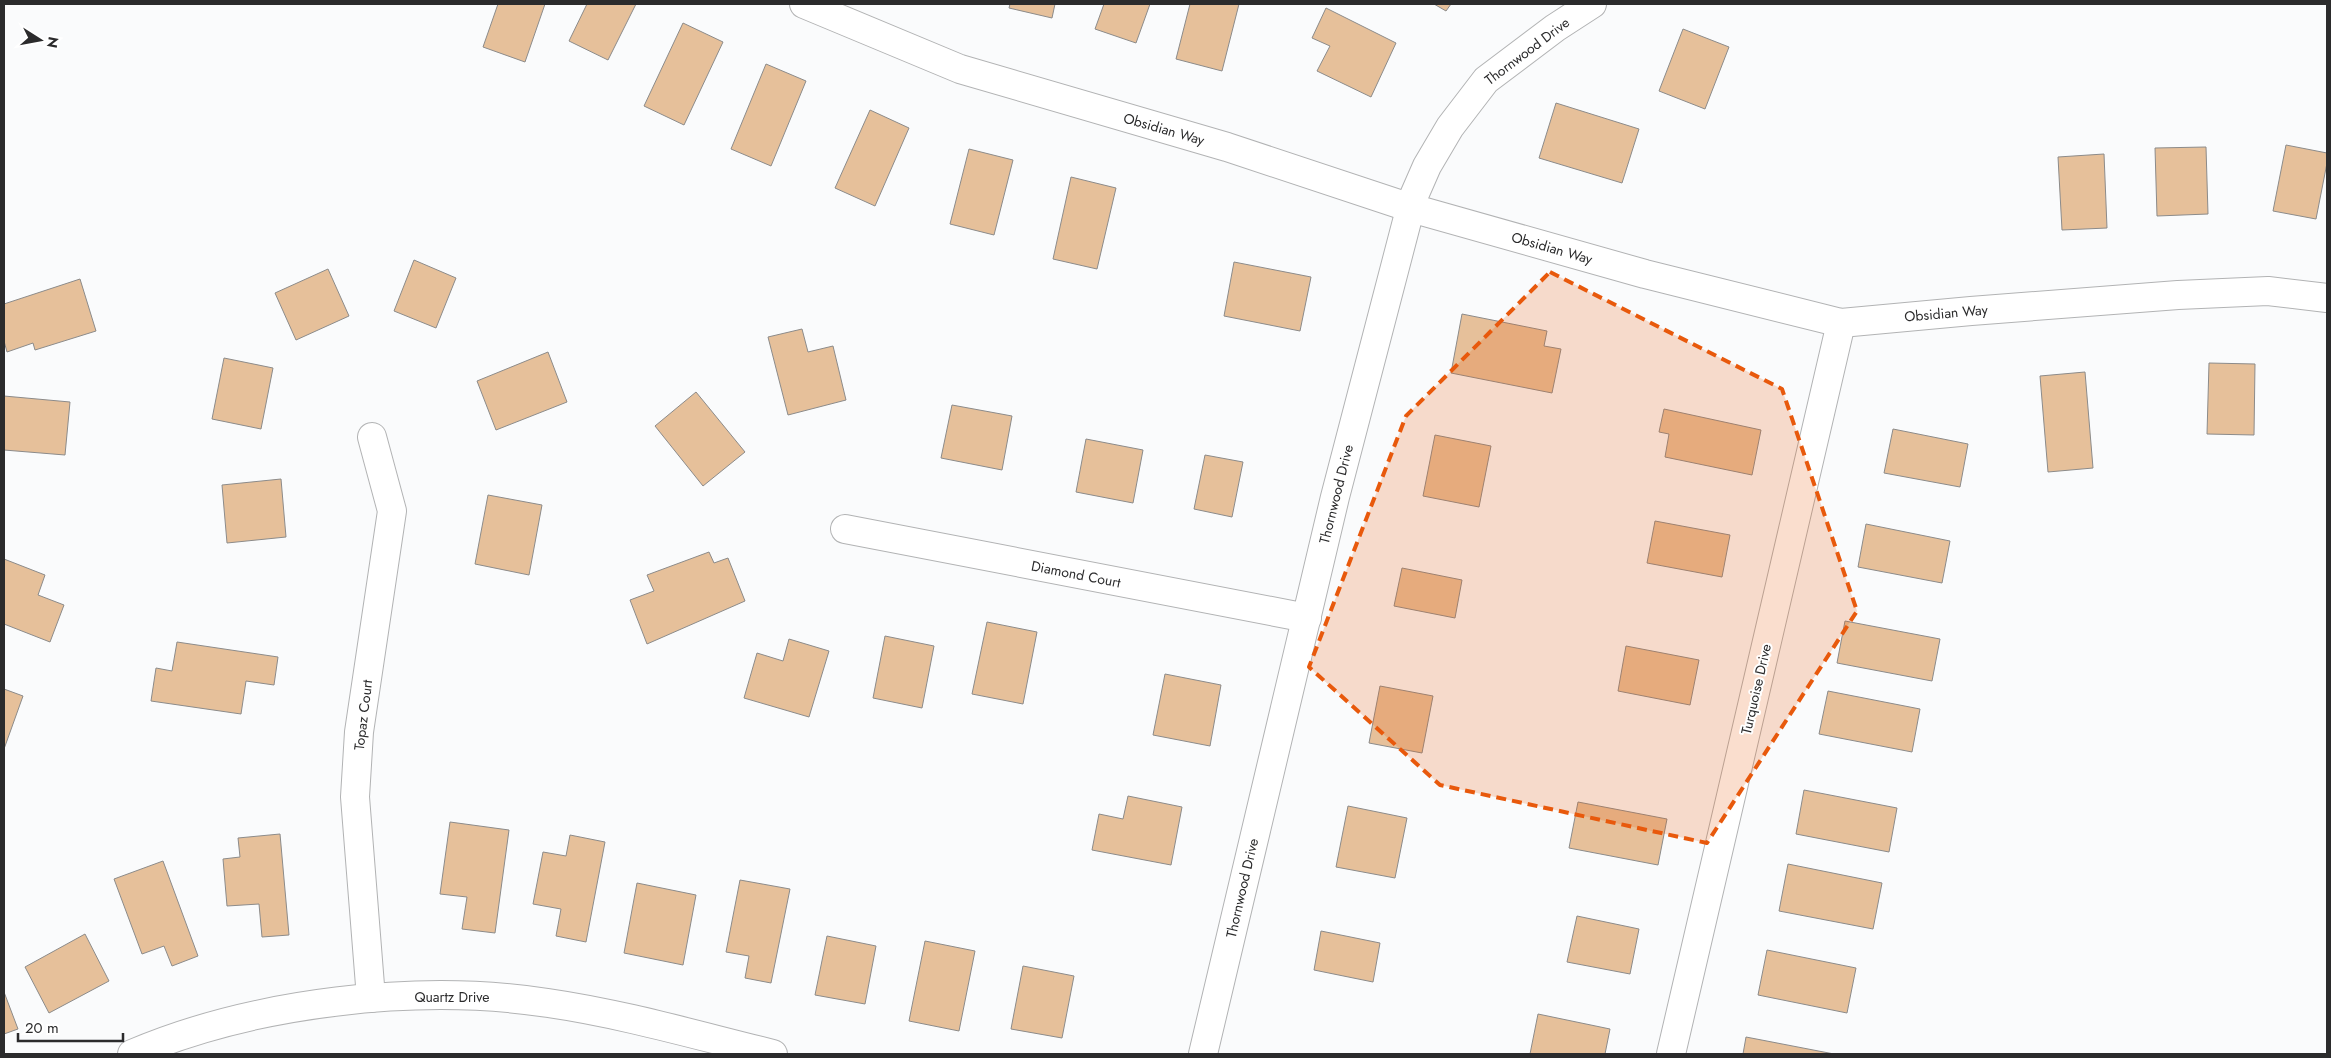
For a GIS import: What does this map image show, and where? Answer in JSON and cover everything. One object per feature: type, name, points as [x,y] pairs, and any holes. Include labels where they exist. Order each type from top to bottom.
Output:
[{"type":"street","name":"Obsidian Way","points":[[804,4],[960,69],[1227,147],[1411,208],[1645,274],[1842,323],[2178,295],[2268,291],[2327,298]]},
{"type":"street","name":"Thornwood Drive","points":[[1203,1054],[1335,497],[1413,198],[1427,166],[1450,127],[1486,80],[1555,28],[1592,4]]},
{"type":"street","name":"Turquoise Drive","points":[[1671,1054],[1842,323]]},
{"type":"street","name":"Topaz Court","points":[[371,998],[355,797],[359,732],[392,511],[372,437]]},
{"type":"street","name":"Diamond Court","points":[[845,530],[1306,618]]},
{"type":"street","name":"Quartz Drive","points":[[132,1054],[189,1033],[296,1008],[371,998],[446,996],[547,1002],[600,1011],[773,1054]]},
{"type":"highlighted area","points":[[1550,272],[1782,389],[1857,611],[1707,843],[1440,785],[1309,667],[1406,416]]},
{"type":"building","points":[[498,4],[545,4],[525,62],[483,47]]},
{"type":"building","points":[[587,4],[636,4],[608,60],[569,41]]},
{"type":"building","points":[[1010,4],[1055,4],[1052,18],[1009,8]]},
{"type":"building","points":[[1104,4],[1150,4],[1136,43],[1095,29]]},
{"type":"building","points":[[1190,4],[1239,4],[1222,71],[1176,59]]},
{"type":"building","points":[[1434,4],[1451,4],[1446,11]]},
{"type":"building","points":[[1326,8],[1396,43],[1371,97],[1317,71],[1330,46],[1312,38]]},
{"type":"building","points":[[683,23],[723,42],[684,125],[644,106]]},
{"type":"building","points":[[1683,29],[1729,47],[1705,109],[1659,91]]},
{"type":"building","points":[[766,64],[806,81],[771,166],[731,149]]},
{"type":"building","points":[[1556,103],[1639,129],[1622,183],[1539,158]]},
{"type":"building","points":[[870,110],[909,128],[875,206],[835,188]]},
{"type":"building","points":[[2286,145],[2327,153],[2327,163],[2316,219],[2273,211]]},
{"type":"building","points":[[2206,147],[2208,214],[2157,216],[2155,148]]},
{"type":"building","points":[[969,149],[1013,160],[994,235],[950,224]]},
{"type":"building","points":[[2104,154],[2107,228],[2062,230],[2058,157]]},
{"type":"building","points":[[1071,177],[1116,188],[1097,269],[1053,259]]},
{"type":"building","points":[[414,260],[456,278],[436,328],[394,311]]},
{"type":"building","points":[[1234,262],[1311,277],[1300,331],[1224,316]]},
{"type":"building","points":[[328,269],[349,316],[296,340],[275,293]]},
{"type":"building","points":[[80,279],[96,331],[35,350],[33,343],[7,352],[4,341],[4,304]]},
{"type":"building","points":[[1462,314],[1547,331],[1544,346],[1561,349],[1552,393],[1451,373]]},
{"type":"building","points":[[802,329],[808,352],[833,346],[846,400],[788,415],[768,337]]},
{"type":"building","points":[[548,352],[567,402],[496,430],[477,381]]},
{"type":"building","points":[[224,358],[273,368],[261,429],[212,419]]},
{"type":"building","points":[[2209,363],[2255,364],[2254,435],[2207,434]]},
{"type":"building","points":[[2085,372],[2093,468],[2048,472],[2040,376]]},
{"type":"building","points":[[696,392],[745,452],[703,486],[655,426]]},
{"type":"building","points":[[4,396],[70,402],[65,455],[4,450]]},
{"type":"building","points":[[952,405],[1012,416],[1002,470],[941,458]]},
{"type":"building","points":[[1664,409],[1761,430],[1752,475],[1665,457],[1669,434],[1659,432]]},
{"type":"building","points":[[1893,429],[1968,444],[1960,487],[1884,473]]},
{"type":"building","points":[[1435,435],[1491,446],[1479,507],[1423,496]]},
{"type":"building","points":[[1086,439],[1143,450],[1133,503],[1076,492]]},
{"type":"building","points":[[1205,455],[1243,462],[1232,517],[1194,509]]},
{"type":"building","points":[[281,479],[286,537],[227,543],[222,485]]},
{"type":"building","points":[[488,495],[542,505],[529,575],[475,564]]},
{"type":"building","points":[[1655,521],[1730,535],[1722,577],[1647,563]]},
{"type":"building","points":[[1866,524],[1950,541],[1942,583],[1858,567]]},
{"type":"building","points":[[709,552],[714,563],[728,558],[745,601],[647,644],[630,600],[654,591],[647,575]]},
{"type":"building","points":[[4,559],[45,575],[38,595],[64,605],[50,642],[4,624]]},
{"type":"building","points":[[1402,568],[1462,580],[1455,618],[1394,606]]},
{"type":"building","points":[[1845,621],[1940,639],[1932,681],[1837,663]]},
{"type":"building","points":[[987,622],[1037,632],[1023,704],[972,694]]},
{"type":"building","points":[[885,636],[934,646],[922,708],[873,698]]},
{"type":"building","points":[[789,639],[829,651],[809,717],[744,698],[757,653],[783,661]]},
{"type":"building","points":[[177,642],[278,657],[274,685],[246,681],[241,714],[151,701],[156,668],[172,671]]},
{"type":"building","points":[[1626,646],[1699,660],[1690,705],[1618,691]]},
{"type":"building","points":[[1165,674],[1221,685],[1210,746],[1153,735]]},
{"type":"building","points":[[1380,686],[1433,696],[1422,753],[1369,743]]},
{"type":"building","points":[[4,689],[23,696],[4,749]]},
{"type":"building","points":[[1828,691],[1920,709],[1912,752],[1819,734]]},
{"type":"building","points":[[1804,790],[1897,808],[1889,852],[1796,834]]},
{"type":"building","points":[[1128,796],[1182,807],[1171,865],[1092,850],[1099,814],[1123,819]]},
{"type":"building","points":[[1578,802],[1667,819],[1658,865],[1569,848]]},
{"type":"building","points":[[1348,806],[1407,818],[1395,878],[1336,867]]},
{"type":"building","points":[[450,822],[509,830],[495,933],[462,929],[467,897],[440,894]]},
{"type":"building","points":[[280,834],[289,935],[262,937],[259,904],[227,906],[223,859],[240,857],[238,838]]},
{"type":"building","points":[[570,835],[605,842],[586,942],[556,936],[561,909],[533,904],[543,852],[566,856]]},
{"type":"building","points":[[163,861],[198,956],[172,966],[164,946],[142,954],[114,879]]},
{"type":"building","points":[[1788,864],[1882,883],[1873,929],[1779,911]]},
{"type":"building","points":[[740,880],[790,889],[771,983],[745,978],[749,956],[726,952]]},
{"type":"building","points":[[637,883],[696,895],[683,965],[624,953]]},
{"type":"building","points":[[1577,916],[1639,929],[1630,974],[1567,962]]},
{"type":"building","points":[[1321,931],[1380,943],[1373,982],[1314,970]]},
{"type":"building","points":[[85,934],[109,981],[49,1013],[25,967]]},
{"type":"building","points":[[827,936],[876,946],[865,1004],[815,995]]},
{"type":"building","points":[[925,941],[975,951],[959,1031],[909,1021]]},
{"type":"building","points":[[1767,950],[1856,968],[1847,1013],[1758,995]]},
{"type":"building","points":[[1023,966],[1074,976],[1062,1038],[1011,1029]]},
{"type":"building","points":[[4,992],[18,1029],[4,1034]]},
{"type":"building","points":[[1538,1014],[1610,1029],[1605,1054],[1530,1054]]},
{"type":"building","points":[[1746,1037],[1834,1054],[1743,1054]]}]
